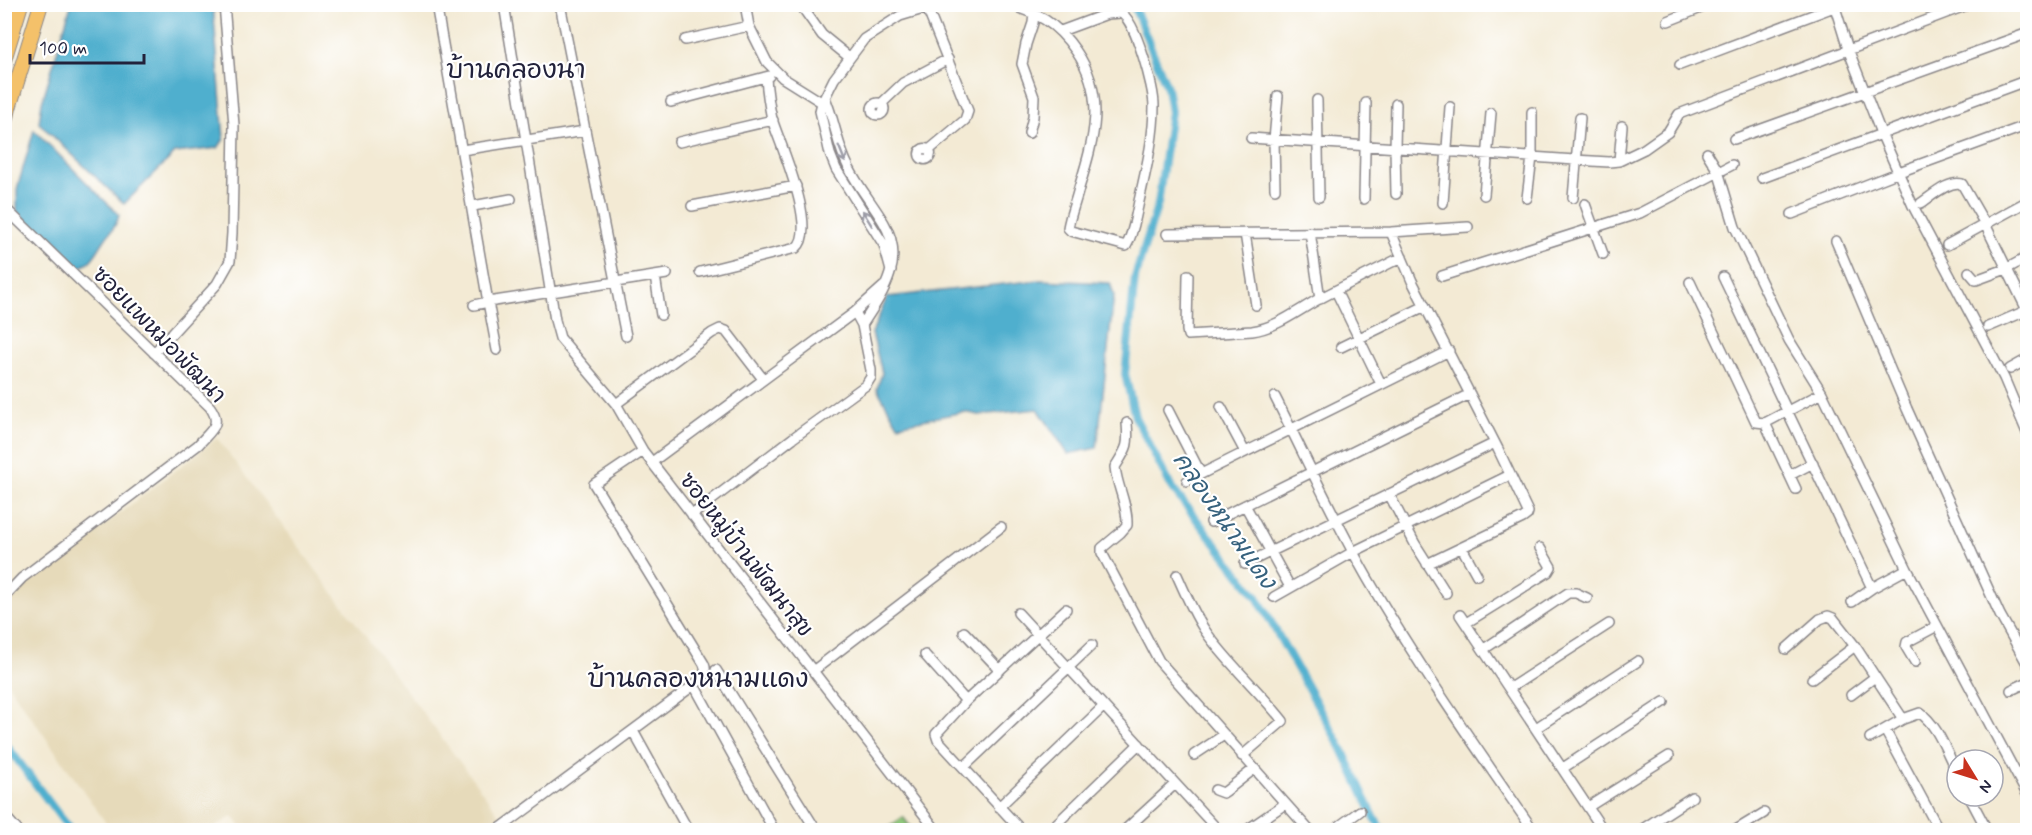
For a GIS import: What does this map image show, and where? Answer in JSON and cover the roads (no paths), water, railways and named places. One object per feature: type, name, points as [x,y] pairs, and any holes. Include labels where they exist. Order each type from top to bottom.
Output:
[{"type":"highway","points":[[4,60],[21,4]]},
{"type":"highway","points":[[4,131],[41,4]]},
{"type":"street","points":[[154,353],[217,284],[224,274],[232,253],[234,125],[224,4]]},
{"type":"street","points":[[436,4],[497,350]]},
{"type":"street","name":"ซอยหมู่บ้านพัฒนาสุข","points":[[504,4],[557,331],[560,338],[616,404],[643,451],[934,830]]},
{"type":"street","points":[[560,4],[626,336]]},
{"type":"street","points":[[745,4],[749,26],[767,62],[777,73],[825,100]]},
{"type":"street","points":[[812,4],[802,8],[822,35],[849,57]]},
{"type":"street","points":[[862,325],[880,297],[891,271],[895,253],[890,235],[848,167],[837,141],[825,100],[834,79],[864,39],[900,16],[940,4]]},
{"type":"street","points":[[1005,4],[1035,9],[1061,31],[1081,59],[1092,82],[1095,111],[1091,140],[1068,228],[1071,231],[1126,246],[1136,216],[1150,155],[1153,122],[1154,104],[1143,57],[1129,20],[1121,13],[1107,14],[1061,31]]},
{"type":"street","points":[[1668,21],[1711,4]]},
{"type":"street","points":[[1251,138],[1619,161],[1644,149],[1668,132],[1678,114],[1970,4]]},
{"type":"street","points":[[1680,65],[1837,5],[1848,49],[1913,206],[2004,378],[2028,435]]},
{"type":"street","points":[[927,8],[967,105],[968,115],[929,150]]},
{"type":"street","points":[[1029,133],[1034,97],[1022,64],[1035,9]]},
{"type":"street","points":[[685,40],[749,26]]},
{"type":"street","points":[[1734,139],[2023,35]]},
{"type":"street","points":[[882,103],[903,83],[948,59]]},
{"type":"street","points":[[671,102],[766,78],[777,73]]},
{"type":"street","points":[[700,272],[760,258],[799,245],[801,241],[802,219],[796,186],[773,120],[766,78]]},
{"type":"street","points":[[1762,178],[2028,80]]},
{"type":"street","points":[[1275,189],[1274,140],[1278,96]]},
{"type":"street","points":[[1317,100],[1319,197]]},
{"type":"street","points":[[1364,199],[1366,103]]},
{"type":"street","points":[[1396,104],[1396,194]]},
{"type":"street","points":[[1443,203],[1450,107]]},
{"type":"street","points":[[1527,198],[1532,157],[1532,112]]},
{"type":"street","points":[[1484,195],[1491,113]]},
{"type":"street","points":[[1573,198],[1580,118]]},
{"type":"street","points":[[680,142],[773,120]]},
{"type":"street","points":[[1792,214],[2028,125]]},
{"type":"street","points":[[1619,161],[1622,126]]},
{"type":"street","points":[[462,150],[585,131]]},
{"type":"street","points":[[1707,153],[1718,171],[1735,227],[1789,340],[1822,393],[1906,569],[2028,796]]},
{"type":"street","points":[[1443,276],[1593,230],[1640,213],[1732,165]]},
{"type":"street","points":[[1921,202],[1945,188],[1957,183],[1962,184],[1985,224],[2027,311],[1989,327]]},
{"type":"street","points":[[692,206],[796,186]]},
{"type":"street","points":[[473,206],[511,200]]},
{"type":"street","points":[[1947,245],[2028,201]]},
{"type":"street","points":[[1585,204],[1603,254]]},
{"type":"street","name":"ซอยแพหมอพัฒนา","points":[[4,207],[210,407],[216,420],[214,427],[198,445],[22,578],[4,597]]},
{"type":"street","points":[[1167,234],[1391,232],[1468,227]]},
{"type":"street","points":[[1310,232],[1320,299]]},
{"type":"street","points":[[1391,232],[1425,306],[1527,507],[1527,515],[1427,564]]},
{"type":"street","points":[[1245,233],[1256,305]]},
{"type":"street","points":[[1836,241],[1912,420],[2000,615],[2028,665]]},
{"type":"street","points":[[1188,275],[1187,333],[1192,336],[1261,330],[1402,257]]},
{"type":"street","points":[[1972,278],[2006,268],[2028,257]]},
{"type":"street","points":[[474,305],[667,274]]},
{"type":"street","points":[[656,276],[661,315]]},
{"type":"street","points":[[1723,277],[1872,588]]},
{"type":"street","points":[[1690,282],[1756,422],[1765,423],[1822,393]]},
{"type":"street","points":[[652,462],[855,312],[884,286]]},
{"type":"street","points":[[1336,291],[1381,384]]},
{"type":"street","points":[[1341,347],[1425,306]]},
{"type":"street","points":[[692,515],[866,385],[872,370],[862,325],[855,312]]},
{"type":"street","points":[[616,404],[720,329],[726,332],[763,379]]},
{"type":"street","points":[[1187,481],[1449,351]]},
{"type":"street","points":[[2010,369],[2028,359]]},
{"type":"street","points":[[1211,522],[1470,394]]},
{"type":"street","points":[[1275,397],[1353,552],[1413,651],[1533,831]]},
{"type":"street","points":[[1221,406],[1245,452]]},
{"type":"street","points":[[1168,410],[1201,474]]},
{"type":"street","points":[[1127,423],[1126,450],[1115,467],[1117,483],[1126,508],[1127,525],[1101,550],[1154,653],[1309,831]]},
{"type":"street","points":[[1765,423],[1796,489]]},
{"type":"street","points":[[1245,564],[1495,443]]},
{"type":"street","points":[[498,831],[704,677],[706,669],[704,664],[594,484],[643,451]]},
{"type":"street","points":[[1790,475],[1813,463]]},
{"type":"street","points":[[1274,597],[1353,552],[1510,475]]},
{"type":"street","points":[[1389,494],[1427,564],[1446,593]]},
{"type":"street","points":[[1245,505],[1290,587]]},
{"type":"street","points":[[813,671],[1002,527]]},
{"type":"street","points":[[1462,548],[1478,575]]},
{"type":"street","points":[[1466,623],[1548,572],[1550,564],[1540,548]]},
{"type":"street","points":[[1852,602],[1906,569]]},
{"type":"street","points":[[1177,575],[1199,621],[1209,636],[1263,695],[1283,721],[1242,756]]},
{"type":"street","points":[[1484,649],[1568,594],[1576,593],[1587,598]]},
{"type":"street","points":[[1021,831],[938,740],[936,734],[966,701],[1066,609]]},
{"type":"street","points":[[1018,613],[1218,831]]},
{"type":"street","points":[[1460,615],[1603,831]]},
{"type":"street","points":[[1786,649],[1820,619],[1828,616],[1833,618],[1855,646],[1903,719]]},
{"type":"street","points":[[1510,688],[1609,624]]},
{"type":"street","points":[[1915,662],[1906,647],[1907,642],[1937,626]]},
{"type":"street","points":[[964,632],[1000,670]]},
{"type":"street","points":[[964,767],[1092,645]]},
{"type":"street","points":[[1812,679],[1855,646]]},
{"type":"street","points":[[925,655],[966,701]]},
{"type":"street","points":[[1536,728],[1638,661]]},
{"type":"street","points":[[716,670],[816,831]]},
{"type":"street","points":[[1851,695],[1875,677]]},
{"type":"street","points":[[2011,690],[2028,682]]},
{"type":"street","points":[[694,685],[774,831]]},
{"type":"street","points":[[1563,768],[1664,702]]},
{"type":"street","points":[[999,807],[1104,706]]},
{"type":"street","points":[[1870,738],[1903,719],[1920,713],[1927,717],[1945,750]]},
{"type":"street","points":[[1885,730],[1938,831]]},
{"type":"street","points":[[633,731],[688,831]]},
{"type":"street","points":[[1194,755],[1224,735]]},
{"type":"street","points":[[1050,831],[1139,744]]},
{"type":"street","points":[[1588,807],[1669,756]]},
{"type":"street","points":[[1215,790],[1223,793],[1254,770]]},
{"type":"street","points":[[1125,831],[1175,784]]},
{"type":"street","points":[[1641,831],[1692,797]]},
{"type":"street","points":[[1248,831],[1286,804]]},
{"type":"street","points":[[1976,808],[1988,831]]},
{"type":"street","points":[[1334,831],[1360,811]]},
{"type":"street","points":[[1736,831],[1764,813]]},
{"type":"street","points":[[4,815],[17,831]]},
{"type":"street","points":[[1202,831],[1210,822]]},
{"type":"water","points":[[71,5],[213,5],[224,139],[218,148],[175,153],[124,204],[39,123],[42,102]]},
{"type":"water","points":[[34,130],[119,215],[115,226],[93,258],[77,268],[17,212],[17,189]]},
{"type":"water","points":[[1040,280],[1110,283],[1114,295],[1097,448],[1068,454],[1038,409],[979,415],[963,412],[898,425],[877,389],[882,373],[872,333],[887,297]]},
{"type":"waterway","name":"คลองหนามแดง","points":[[1133,4],[1167,87],[1171,112],[1158,204],[1135,277],[1125,374],[1135,417],[1172,488],[1257,597],[1341,747],[1375,819],[1383,830]]},
{"type":"waterway","points":[[4,742],[70,830]]},
{"type":"district","name":"บ้านคลองนา","points":[[516,69]]},
{"type":"district","name":"บ้านคลองหนามแดง","points":[[698,678]]}]
